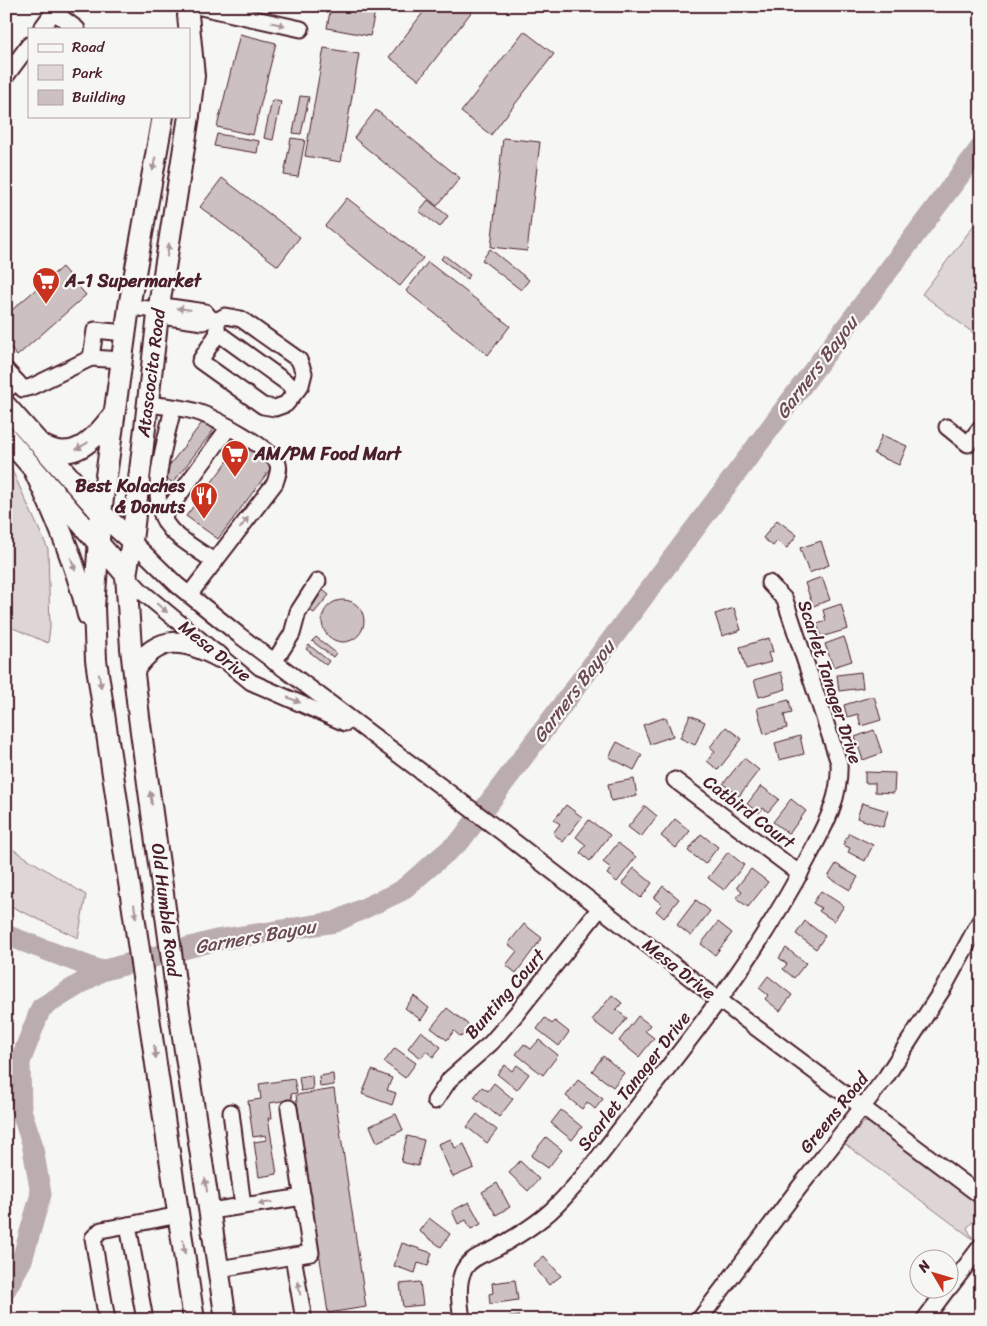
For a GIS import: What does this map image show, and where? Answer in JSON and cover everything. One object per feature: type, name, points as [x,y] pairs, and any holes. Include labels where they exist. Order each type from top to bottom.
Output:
[{"type":"main road","name":"Atascocita Road","points":[[190,14],[194,76],[190,108]]},
{"type":"main road","name":"Atascocita Road","points":[[101,513],[129,307],[163,118]]},
{"type":"main road","name":"Atascocita Road","points":[[132,541],[158,310],[189,118]]},
{"type":"main road","points":[[6,406],[101,513],[132,541]]},
{"type":"main road","points":[[39,443],[47,448],[65,452],[83,447],[100,433],[114,414]]},
{"type":"main road","points":[[6,437],[99,546]]},
{"type":"main road","points":[[34,470],[57,518],[82,589],[96,653]]},
{"type":"main road","name":"Old Humble Road","points":[[101,513],[94,607],[96,653],[194,1320]]},
{"type":"main road","name":"Old Humble Road","points":[[132,541],[126,575],[134,670],[178,1004],[226,1320]]},
{"type":"main road","name":"Mesa Drive","points":[[99,546],[126,575]]},
{"type":"main road","points":[[134,670],[151,650],[178,642],[193,644],[219,657]]},
{"type":"main road","points":[[179,1215],[210,1211]]},
{"type":"street","points":[[42,28],[56,9],[77,28]]},
{"type":"street","points":[[190,14],[249,12],[301,29]]},
{"type":"street","points":[[6,76],[28,47]]},
{"type":"street","points":[[129,307],[158,310],[168,316],[215,324],[297,390]]},
{"type":"street","points":[[225,316],[241,319],[299,360],[304,373],[301,385],[297,390],[286,404],[275,408],[263,406],[200,361],[215,324],[225,316]]},
{"type":"street","points":[[91,358],[95,330],[125,333]]},
{"type":"street","points":[[6,370],[12,386],[22,389],[31,387],[91,358],[122,360]]},
{"type":"street","points":[[147,404],[196,412],[229,427],[270,454],[278,463],[279,471],[275,483],[189,595]]},
{"type":"street","points":[[173,408],[158,479],[160,511],[171,530],[215,562]]},
{"type":"street","points":[[163,517],[229,427]]},
{"type":"street","points":[[947,427],[968,444],[981,427]]},
{"type":"street","points":[[140,460],[162,461]]},
{"type":"street","name":"Mesa Drive","points":[[132,541],[189,595],[274,662],[379,739],[719,1000],[981,1196]]},
{"type":"street","name":"Mesa Drive","points":[[126,575],[141,591],[251,682],[379,739]]},
{"type":"street","points":[[274,662],[292,634],[298,612],[318,580]]},
{"type":"street","name":"Scarlet Tanager Drive","points":[[462,1320],[460,1287],[464,1268],[474,1259],[526,1230],[570,1192],[719,1000],[752,954],[800,874],[836,801],[840,778],[839,763],[785,600],[769,582]]},
{"type":"street","name":"Catbird Court","points":[[675,780],[800,874]]},
{"type":"street","name":"Bunting Court","points":[[435,1101],[450,1079],[491,1043],[516,1014],[600,908]]},
{"type":"street","name":"Greens Road","points":[[699,1320],[886,1077],[944,988],[981,918]]},
{"type":"street","points":[[219,1269],[311,1253],[289,1108]]},
{"type":"street","points":[[231,1112],[243,1206]]},
{"type":"street","points":[[210,1211],[303,1197]]},
{"type":"street","points":[[108,1320],[93,1238],[101,1230],[179,1215]]},
{"type":"street","points":[[128,1225],[145,1320]]},
{"type":"street","points":[[960,1274],[981,1246]]},
{"type":"street","points":[[293,1256],[304,1320]]},
{"type":"street","points":[[924,1320],[941,1298]]},
{"type":"green space","points":[[981,216],[981,339],[922,294]]},
{"type":"green space","points":[[6,465],[11,468],[48,549],[50,628],[48,643],[6,625]]},
{"type":"green space","points":[[6,845],[86,895],[78,938],[6,904]]},
{"type":"green space","points":[[864,1122],[878,1124],[981,1203],[981,1217],[977,1217],[967,1228],[973,1239],[845,1144]]},
{"type":"building","points":[[331,6],[376,6],[370,36],[327,28]]},
{"type":"building","points":[[428,6],[476,6],[419,80],[389,57]]},
{"type":"building","points":[[524,31],[554,54],[491,135],[461,112]]},
{"type":"building","points":[[240,34],[276,43],[253,135],[217,127]]},
{"type":"building","points":[[324,48],[359,54],[341,162],[305,156]]},
{"type":"building","points":[[300,96],[309,97],[301,134],[293,133]]},
{"type":"building","points":[[272,100],[281,102],[273,140],[264,138]]},
{"type":"building","points":[[376,110],[460,178],[437,206],[354,138]]},
{"type":"building","points":[[217,134],[259,141],[257,153],[214,146]]},
{"type":"building","points":[[291,138],[305,140],[298,177],[284,175]]},
{"type":"building","points":[[503,138],[540,142],[527,251],[491,247]]},
{"type":"building","points":[[222,178],[300,237],[278,266],[200,207]]},
{"type":"building","points":[[347,198],[423,258],[400,286],[325,226]]},
{"type":"building","points":[[428,200],[448,216],[440,227],[419,211]]},
{"type":"building","points":[[490,249],[529,280],[521,290],[482,260]]},
{"type":"building","points":[[444,255],[470,275],[467,279],[441,259]]},
{"type":"building","points":[[428,262],[510,326],[488,355],[406,291]]},
{"type":"building","name":"A-1 Supermarket","points":[[62,267],[86,295],[17,356],[6,343],[6,315]]},
{"type":"building","points":[[204,420],[215,428],[173,483],[162,475]]},
{"type":"building","points":[[882,435],[907,446],[899,465],[874,454]]},
{"type":"building","points":[[243,441],[274,464],[218,539],[186,516]]},
{"type":"building","points":[[777,520],[797,535],[787,548],[777,541],[773,546],[763,538]]},
{"type":"building","points":[[821,541],[829,565],[809,573],[800,548]]},
{"type":"building","points":[[822,577],[830,600],[813,606],[805,583]]},
{"type":"building","points":[[319,587],[329,595],[314,613],[304,606]]},
{"type":"building","points":[[343,600],[358,606],[364,621],[358,636],[343,642],[328,636],[322,621],[328,606]]},
{"type":"building","points":[[841,604],[848,629],[821,637],[817,624],[826,621],[823,610]]},
{"type":"building","points":[[734,608],[741,630],[722,636],[715,614]]},
{"type":"building","points":[[316,637],[336,653],[333,657],[312,641]]},
{"type":"building","points":[[844,637],[852,661],[833,667],[825,644]]},
{"type":"building","points":[[769,638],[773,652],[768,653],[771,662],[746,669],[740,647]]},
{"type":"building","points":[[309,645],[329,661],[326,665],[306,649]]},
{"type":"building","points":[[781,672],[786,689],[759,697],[754,680]]},
{"type":"building","points":[[861,672],[863,688],[839,691],[837,675]]},
{"type":"building","points":[[874,696],[881,720],[861,726],[858,714],[847,717],[844,705]]},
{"type":"building","points":[[789,700],[792,713],[784,715],[787,728],[764,734],[757,708]]},
{"type":"building","points":[[690,715],[705,722],[695,745],[680,738]]},
{"type":"building","points":[[666,717],[673,736],[650,744],[643,725]]},
{"type":"building","points":[[726,727],[742,739],[718,770],[707,761],[715,751],[710,747]]},
{"type":"building","points":[[874,730],[882,753],[863,760],[855,737]]},
{"type":"building","points":[[800,736],[804,754],[779,760],[775,743]]},
{"type":"building","points":[[617,742],[642,755],[634,770],[609,757]]},
{"type":"building","points":[[744,758],[759,770],[739,796],[723,784]]},
{"type":"building","points":[[865,772],[895,773],[894,793],[875,792],[875,783],[865,783]]},
{"type":"building","points":[[634,779],[637,796],[611,801],[608,784]]},
{"type":"building","points":[[761,786],[779,799],[768,812],[763,808],[759,813],[747,804]]},
{"type":"building","points":[[791,799],[806,811],[789,834],[773,822]]},
{"type":"building","points":[[862,803],[888,811],[883,827],[857,818]]},
{"type":"building","points":[[566,805],[582,817],[563,842],[553,833],[560,824],[554,820]]},
{"type":"building","points":[[645,806],[657,816],[641,837],[628,827]]},
{"type":"building","points":[[675,819],[690,831],[676,848],[661,836]]},
{"type":"building","points":[[589,820],[610,835],[590,861],[580,853],[586,845],[576,837]]},
{"type":"building","points":[[849,833],[873,845],[865,861],[848,852],[850,848],[843,845]]},
{"type":"building","points":[[701,834],[718,847],[705,864],[688,851]]},
{"type":"building","points":[[618,843],[636,857],[617,882],[607,874],[611,868],[603,862]]},
{"type":"building","points":[[728,852],[744,865],[724,890],[708,878]]},
{"type":"building","points":[[836,864],[858,877],[850,890],[828,877]]},
{"type":"building","points":[[634,868],[652,883],[641,898],[622,883]]},
{"type":"building","points":[[751,869],[768,882],[748,907],[736,898],[742,891],[737,887]]},
{"type":"building","points":[[663,886],[679,899],[664,918],[656,911],[662,904],[654,898]]},
{"type":"building","points":[[821,891],[844,906],[834,921],[819,911],[821,908],[813,903]]},
{"type":"building","points":[[696,900],[710,911],[691,936],[677,925]]},
{"type":"building","points":[[805,921],[825,936],[816,949],[796,934]]},
{"type":"building","points":[[718,922],[732,933],[715,955],[701,944]]},
{"type":"building","points":[[524,924],[542,938],[516,973],[506,965],[517,951],[508,944]]},
{"type":"building","points":[[786,948],[806,963],[794,978],[783,969],[787,964],[779,958]]},
{"type":"building","points":[[768,976],[792,995],[780,1011],[765,999],[768,995],[759,988]]},
{"type":"building","points":[[612,995],[622,1003],[616,1010],[627,1018],[613,1036],[592,1020]]},
{"type":"building","points":[[414,996],[429,1008],[421,1020],[405,1008]]},
{"type":"building","points":[[447,1008],[470,1026],[461,1037],[454,1031],[447,1040],[431,1028]]},
{"type":"building","points":[[638,1016],[650,1025],[645,1031],[654,1038],[639,1057],[619,1041]]},
{"type":"building","points":[[545,1018],[552,1024],[555,1021],[569,1032],[559,1046],[537,1029]]},
{"type":"building","points":[[421,1031],[441,1047],[433,1057],[426,1051],[421,1058],[408,1048]]},
{"type":"building","points":[[539,1040],[558,1055],[543,1075],[516,1054],[524,1044],[531,1049]]},
{"type":"building","points":[[395,1048],[416,1063],[405,1078],[384,1062]]},
{"type":"building","points":[[603,1056],[624,1073],[613,1087],[592,1071]]},
{"type":"building","points":[[505,1065],[512,1071],[517,1065],[529,1074],[517,1090],[497,1074]]},
{"type":"building","points":[[372,1070],[392,1078],[387,1090],[396,1093],[392,1105],[362,1094]]},
{"type":"building","points":[[333,1074],[334,1085],[320,1087],[319,1076]]},
{"type":"building","points":[[312,1075],[313,1089],[301,1091],[299,1077]]},
{"type":"building","points":[[294,1079],[297,1093],[291,1094],[292,1099],[270,1103],[272,1118],[268,1118],[277,1174],[259,1177],[254,1142],[267,1140],[266,1135],[253,1137],[248,1101],[261,1099],[259,1084]]},
{"type":"building","points":[[578,1080],[603,1099],[595,1109],[587,1102],[582,1109],[566,1096]]},
{"type":"building","points":[[494,1083],[513,1099],[499,1117],[474,1097],[482,1087],[488,1091]]},
{"type":"building","points":[[334,1089],[366,1307],[328,1313],[296,1095]]},
{"type":"building","points":[[561,1110],[582,1127],[572,1140],[551,1123]]},
{"type":"building","points":[[396,1114],[403,1130],[377,1142],[370,1126]]},
{"type":"building","points":[[477,1114],[497,1130],[487,1143],[467,1127]]},
{"type":"building","points":[[407,1136],[424,1140],[418,1166],[401,1162]]},
{"type":"building","points":[[546,1137],[562,1150],[548,1168],[531,1156]]},
{"type":"building","points":[[451,1139],[455,1148],[464,1144],[474,1168],[453,1177],[438,1144]]},
{"type":"building","points":[[520,1161],[539,1179],[528,1191],[509,1173]]},
{"type":"building","points":[[497,1183],[510,1207],[496,1215],[482,1192]]},
{"type":"building","points":[[469,1202],[481,1224],[471,1229],[466,1220],[458,1224],[452,1211]]},
{"type":"building","points":[[429,1218],[450,1234],[441,1247],[419,1231]]},
{"type":"building","points":[[402,1243],[432,1253],[428,1266],[418,1263],[415,1273],[394,1266]]},
{"type":"building","points":[[544,1256],[561,1276],[549,1285],[533,1265]]},
{"type":"building","points":[[515,1280],[518,1300],[490,1304],[489,1294],[493,1293],[492,1283]]},
{"type":"building","points":[[420,1282],[423,1305],[403,1307],[400,1284]]},
{"type":"building","points":[[519,1316],[519,1320],[491,1320],[491,1319]]},
{"type":"waterway","name":"Garners Bayou","points":[[6,935],[101,971],[217,940],[335,922],[401,891],[461,840],[981,147]]},
{"type":"waterway","points":[[6,1289],[22,1260],[41,1194],[32,1143],[21,1110],[20,1062],[41,1008],[101,971]]},
{"type":"place","name":"A-1 Supermarket","points":[[46,305]]},
{"type":"place","name":"AM/PM Food Mart","points":[[235,478]]},
{"type":"place","name":"Best Kolaches & Donuts","points":[[204,520]]}]
